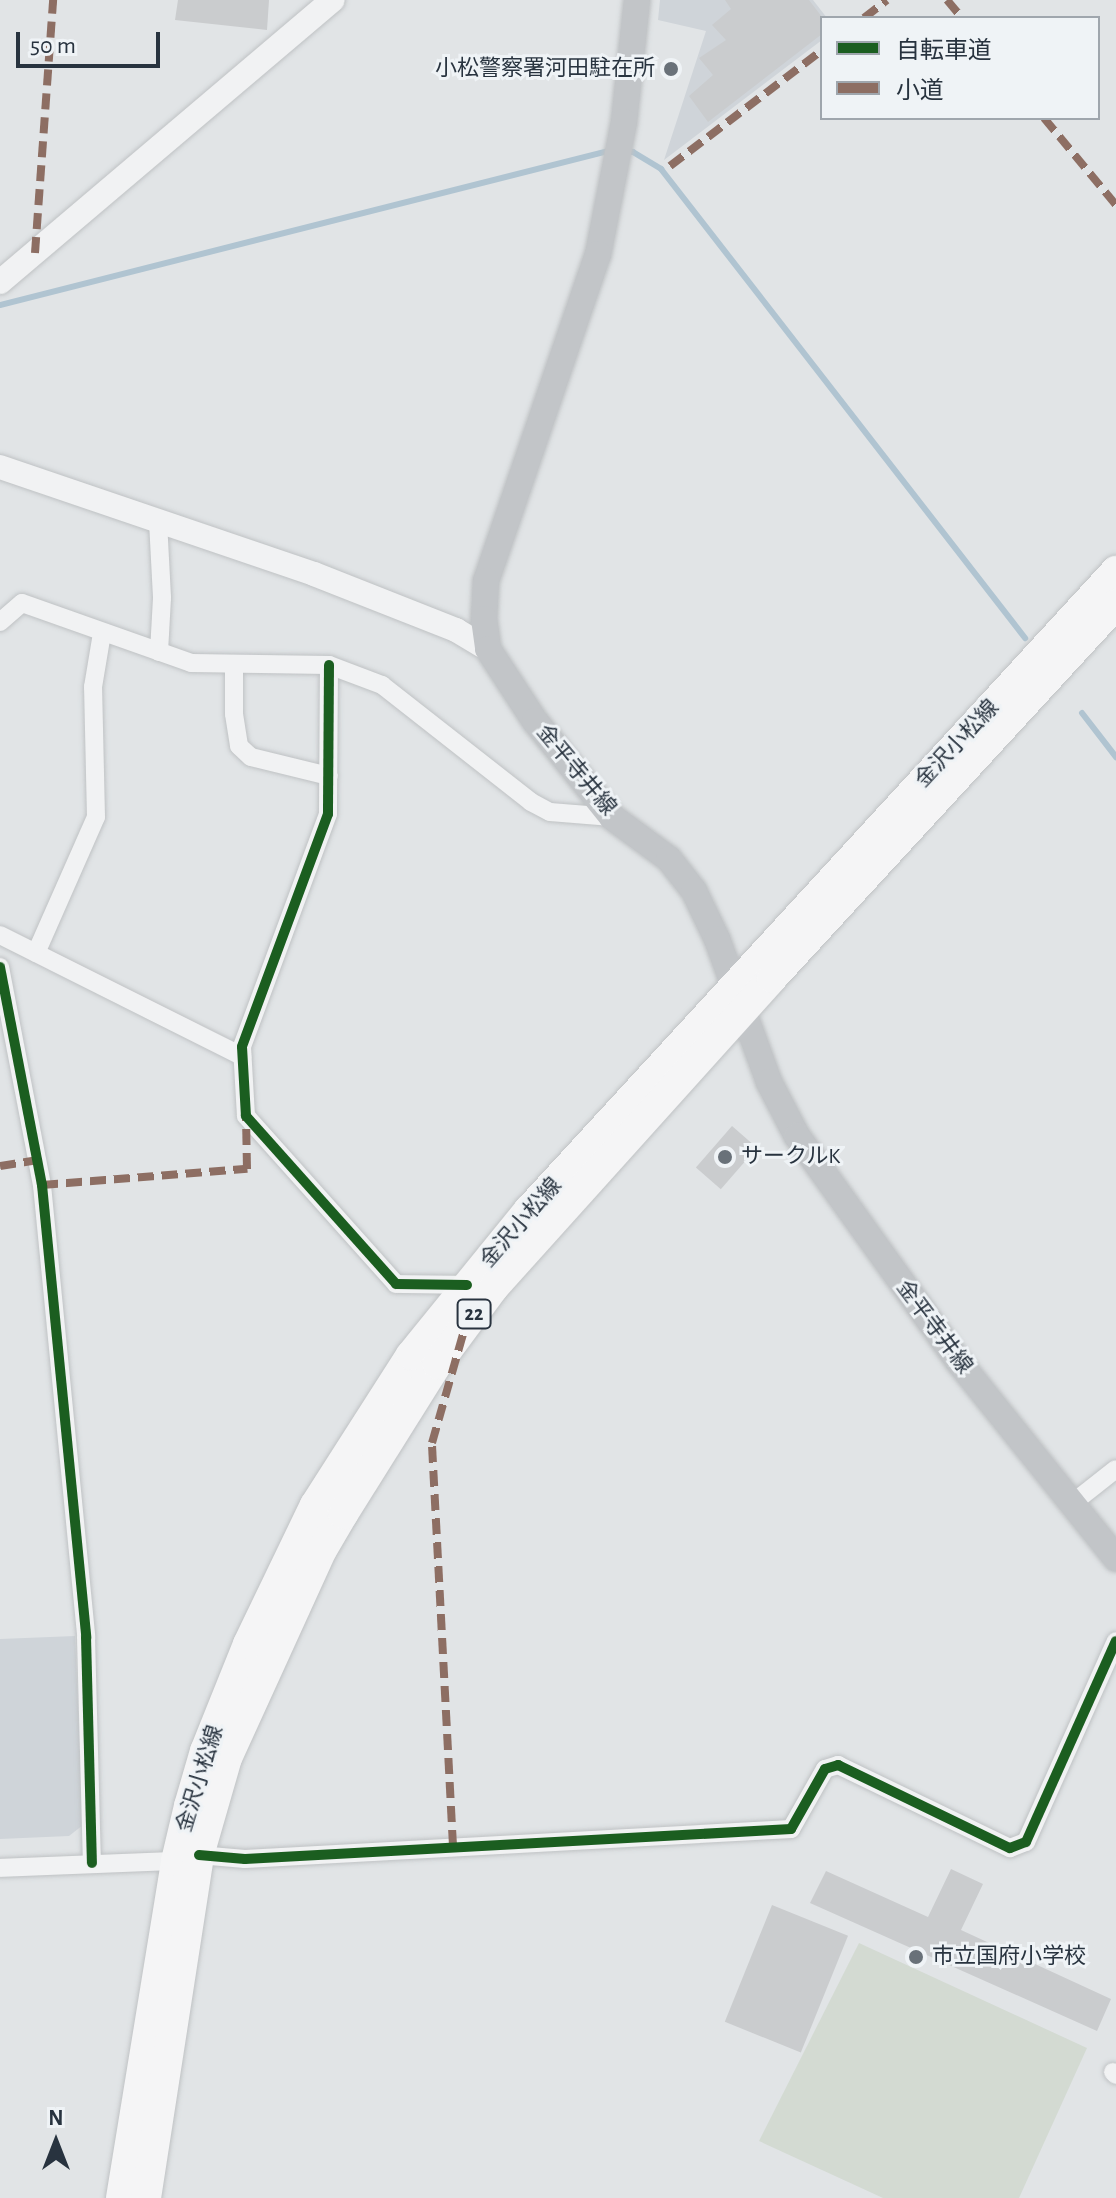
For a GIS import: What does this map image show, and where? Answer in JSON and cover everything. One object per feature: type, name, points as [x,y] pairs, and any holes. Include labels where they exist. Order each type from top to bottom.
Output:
[{"type":"main road","name":"金平寺井線","points":[[637,0],[619,150],[598,254],[486,581],[484,619],[488,649],[535,721],[612,817],[669,859],[694,891],[717,939],[737,1002],[769,1082],[797,1136],[958,1361],[1116,1558]]},
{"type":"main road","name":"金沢小松線","points":[[121,2198],[188,1858],[227,1758],[322,1550],[437,1364],[503,1276],[737,1002],[1116,571]]},
{"type":"main road","name":"金沢小松線","points":[[146,2198],[188,1858],[205,1751],[248,1644],[315,1505],[411,1355],[529,1210],[737,1002],[1116,604]]},
{"type":"street","points":[[0,282],[332,0]]},
{"type":"street","points":[[0,467],[314,574],[456,630],[488,649]]},
{"type":"street","points":[[158,521],[162,598],[159,652]]},
{"type":"street","points":[[0,622],[22,603],[191,663],[329,665],[382,685],[531,802],[550,812],[612,817]]},
{"type":"street","points":[[36,953],[96,817],[93,687],[102,633]]},
{"type":"street","points":[[234,665],[234,714],[239,746],[251,757],[329,776]]},
{"type":"street","points":[[329,665],[328,814],[242,1047],[246,1116],[396,1284],[467,1285]]},
{"type":"street","points":[[0,935],[242,1056]]},
{"type":"street","points":[[0,967],[8,1056],[42,1185],[86,1637],[92,1863]]},
{"type":"street","points":[[1074,1502],[1116,1469]]},
{"type":"street","points":[[0,1868],[188,1858],[245,1859],[791,1829],[825,1769],[838,1765],[1010,1848],[1026,1842],[1116,1641]]},
{"type":"shaded area","points":[[660,0],[813,0],[825,16],[820,16],[820,42],[664,160],[706,31],[658,20]]},
{"type":"shaded area","points":[[75,1636],[83,1825],[69,1836],[0,1839],[0,1639]]},
{"type":"shaded area","points":[[859,1943],[1087,2048],[1019,2198],[883,2198],[759,2141]]},
{"type":"building","points":[[178,0],[269,0],[267,30],[175,20]]},
{"type":"building","points":[[725,0],[809,0],[821,16],[820,36],[708,122],[689,96],[713,75],[699,58],[726,40],[712,25],[731,9]]},
{"type":"building","name":"サークルK","points":[[732,1126],[757,1148],[721,1189],[696,1168]]},
{"type":"building","points":[[951,1869],[983,1884],[961,1930],[1111,1999],[1097,2031],[810,1903],[826,1871],[928,1917]]},
{"type":"building","points":[[772,1905],[848,1936],[801,2053],[725,2022]]},
{"type":"waterway","points":[[0,305],[612,150]]},
{"type":"waterway","points":[[623,151],[633,152],[661,169],[1025,638]]},
{"type":"waterway","points":[[1082,713],[1116,757]]},
{"type":"marked path","points":[[35,253],[53,0]]},
{"type":"marked path","points":[[867,16],[887,0]]},
{"type":"marked path","points":[[947,0],[960,16]]},
{"type":"marked path","points":[[670,166],[820,52]]},
{"type":"marked path","points":[[1046,120],[1116,205]]},
{"type":"marked path","points":[[42,1185],[247,1169],[246,1116]]},
{"type":"marked path","points":[[0,1166],[37,1160]]},
{"type":"marked path","points":[[453,1846],[432,1443],[465,1327]]},
{"type":"cycle path","points":[[329,665],[328,814],[242,1047],[246,1116],[396,1284],[467,1285]]},
{"type":"cycle path","points":[[0,967],[42,1185],[86,1637],[92,1863]]},
{"type":"cycle path","points":[[199,1855],[245,1859],[791,1829],[825,1769],[838,1765],[1010,1848],[1026,1842],[1116,1641]]},
{"type":"place","name":"小松警察署河田駐在所","points":[[671,69]]},
{"type":"place","name":"サークルK","points":[[725,1157]]},
{"type":"place","name":"市立国府小学校","points":[[916,1957]]}]
